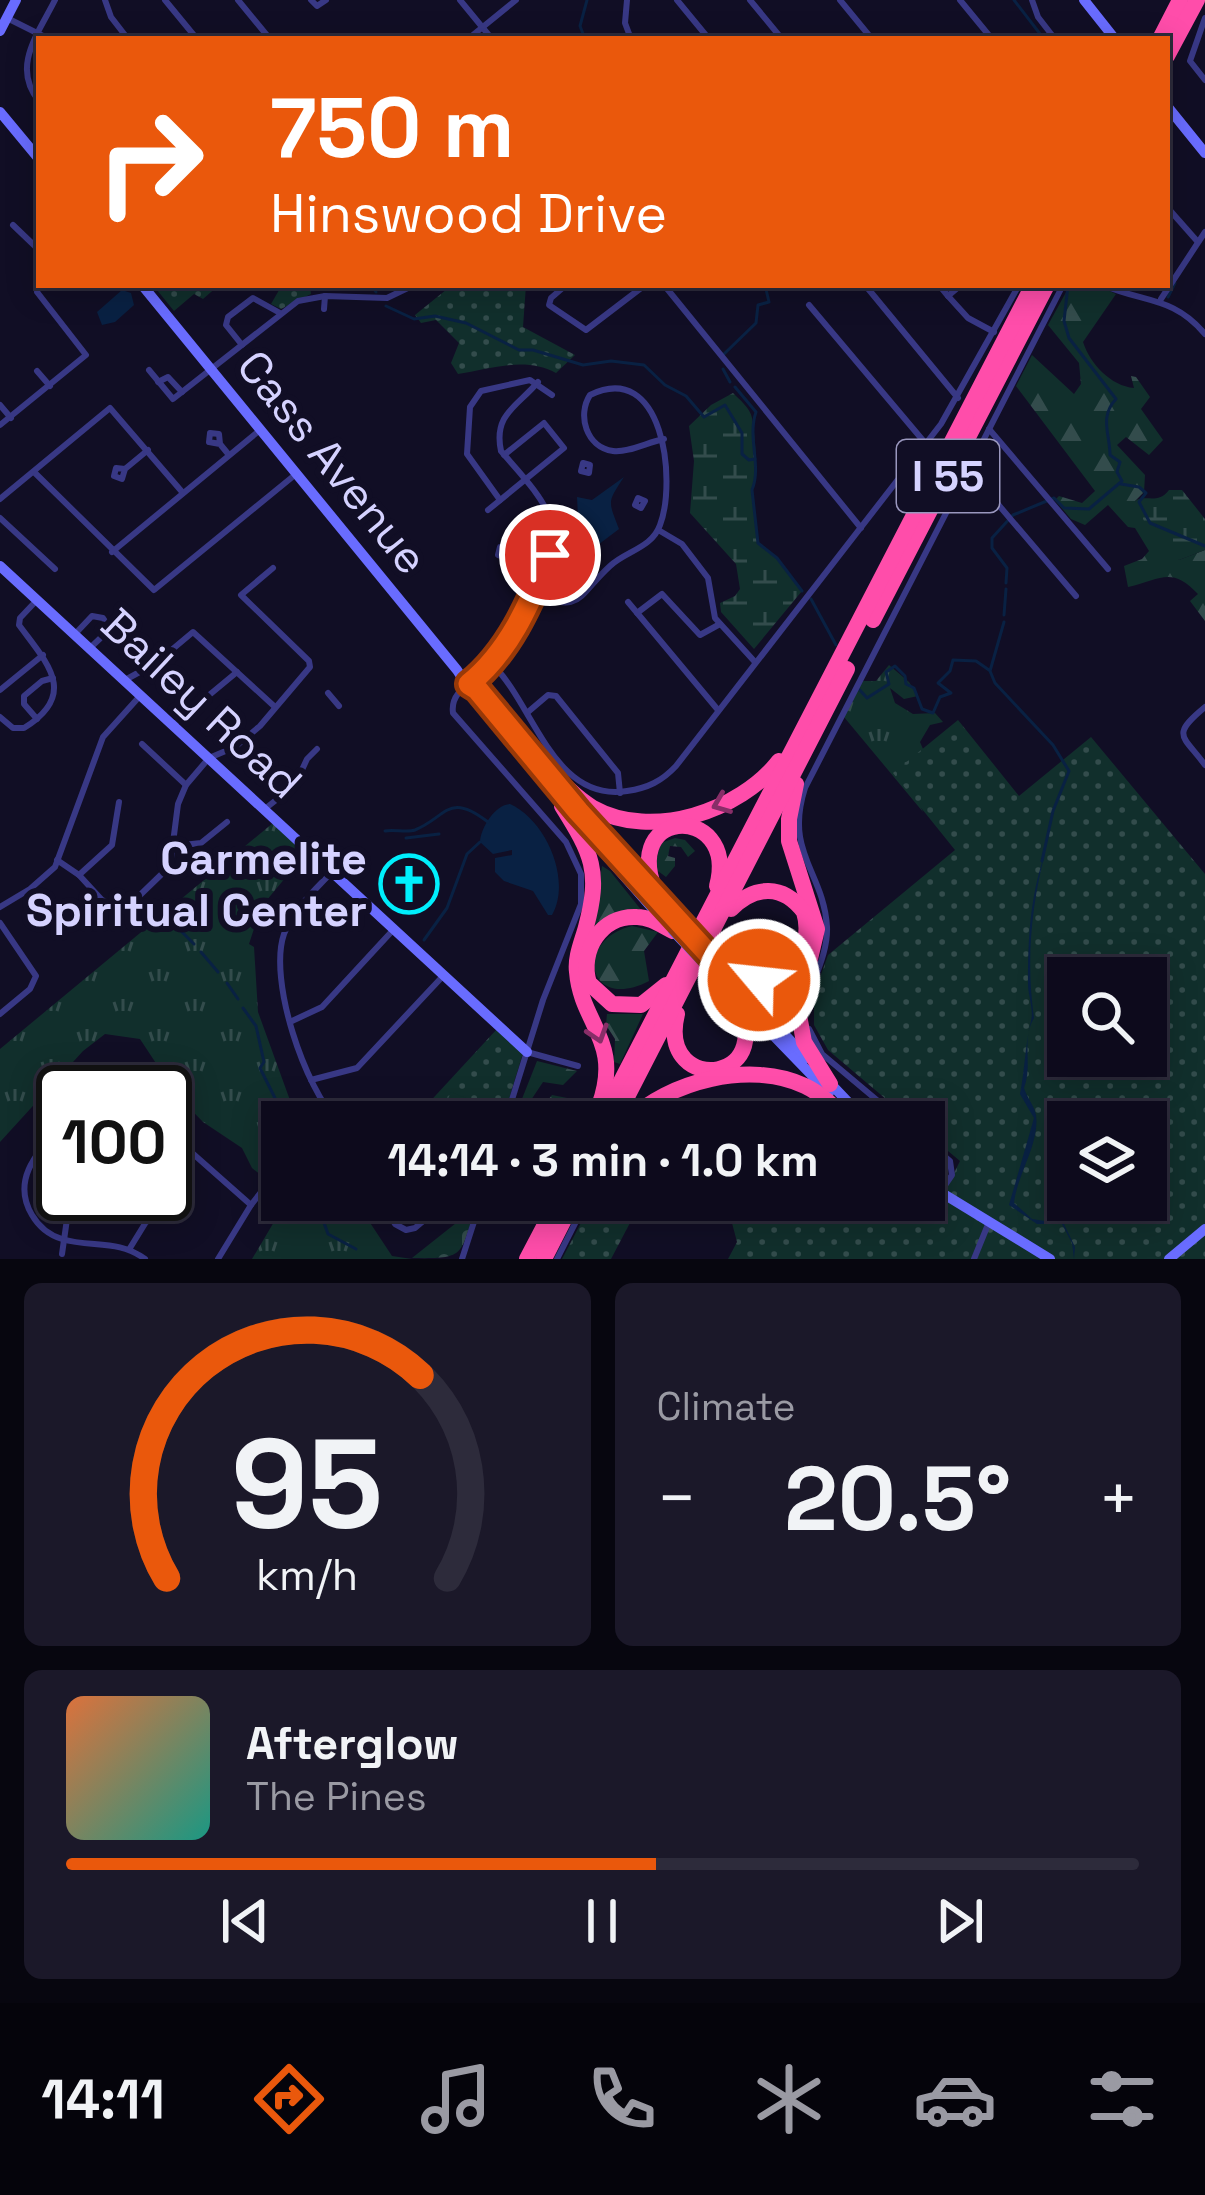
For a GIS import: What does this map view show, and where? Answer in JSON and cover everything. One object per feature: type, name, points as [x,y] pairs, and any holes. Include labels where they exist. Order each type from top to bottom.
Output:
[{"type":"highway","points":[[1162,36],[1180,0]]},
{"type":"highway","points":[[1170,50],[1196,0]]},
{"type":"highway","name":"I 55","points":[[607,1101],[1031,288]]},
{"type":"highway","name":"I 55","points":[[625,1101],[1045,288]]},
{"type":"highway","points":[[524,744],[569,789],[603,812],[646,821],[682,817],[734,800],[767,777],[825,689]]},
{"type":"highway","points":[[828,709],[799,776],[789,829],[795,866],[817,922],[817,943],[799,999],[800,1027],[830,1084]]},
{"type":"highway","points":[[562,806],[588,849],[595,871],[577,977],[602,1041],[606,1062],[601,1101]]},
{"type":"highway","points":[[662,905],[646,871],[650,849],[665,832],[689,827],[710,838],[721,855],[710,912]]},
{"type":"highway","points":[[712,933],[746,896],[767,889],[798,904],[808,928],[801,957],[776,977],[745,979],[712,966]]},
{"type":"highway","points":[[676,928],[632,916],[614,922],[590,946],[587,977],[605,1000],[634,1006],[658,994],[681,965]]},
{"type":"highway","points":[[683,990],[675,1047],[690,1065],[712,1071],[735,1061],[747,1041],[746,1018],[730,991]]},
{"type":"highway","points":[[653,1101],[679,1089],[745,1075],[807,1087],[825,1101]]},
{"type":"highway","points":[[527,1259],[547,1221]]},
{"type":"highway","points":[[544,1259],[563,1221]]},
{"type":"main road","points":[[0,32],[16,0]]},
{"type":"main road","points":[[1084,0],[1113,36]]},
{"type":"main road","points":[[1170,110],[1205,153]]},
{"type":"main road","points":[[0,112],[36,155]]},
{"type":"main road","name":"Cass Avenue","points":[[144,288],[469,684],[562,806],[847,1101]]},
{"type":"main road","name":"Bailey Road","points":[[0,566],[527,1052]]},
{"type":"main road","name":"Cass Avenue","points":[[469,684],[662,905],[676,928]]},
{"type":"main road","name":"Cass Avenue","points":[[712,966],[832,1101]]},
{"type":"main road","points":[[945,1194],[1050,1259]]},
{"type":"main road","points":[[1169,1259],[1205,1229]]},
{"type":"street","points":[[38,34],[55,0]]},
{"type":"street","points":[[105,0],[126,36]]},
{"type":"street","points":[[166,0],[195,36]]},
{"type":"street","points":[[238,0],[268,36]]},
{"type":"street","points":[[314,3],[326,0]]},
{"type":"street","points":[[460,0],[490,36]]},
{"type":"street","points":[[472,36],[516,0]]},
{"type":"street","points":[[627,0],[625,22],[630,36]]},
{"type":"street","points":[[677,0],[707,36]]},
{"type":"street","points":[[750,0],[780,36]]},
{"type":"street","points":[[840,0],[870,36]]},
{"type":"street","points":[[960,0],[990,36]]},
{"type":"street","points":[[1032,0],[1053,36]]},
{"type":"street","points":[[7,18],[42,36]]},
{"type":"street","points":[[1205,18],[1190,61],[1205,80]]},
{"type":"street","points":[[36,39],[25,67],[28,87],[36,97]]},
{"type":"street","points":[[1170,210],[1197,241]]},
{"type":"street","points":[[13,225],[36,247]]},
{"type":"street","points":[[1170,285],[1205,232]]},
{"type":"street","points":[[0,425],[86,355],[38,288]]},
{"type":"street","points":[[149,370],[173,399],[303,299],[387,298],[407,288]]},
{"type":"street","points":[[563,288],[548,303],[554,313],[589,330],[641,288]]},
{"type":"street","points":[[666,288],[861,528]]},
{"type":"street","points":[[867,288],[958,399]]},
{"type":"street","points":[[941,288],[968,318],[994,332]]},
{"type":"street","points":[[948,296],[957,288]]},
{"type":"street","points":[[492,664],[571,775],[594,788],[620,793],[642,789],[666,776],[926,444],[958,399],[1017,288]]},
{"type":"street","points":[[877,1101],[834,1066],[812,1036],[808,996],[827,933],[822,904],[799,843],[805,788],[1061,288]]},
{"type":"street","points":[[1115,288],[1161,300],[1189,317],[1205,334]]},
{"type":"street","points":[[1161,300],[1168,288]]},
{"type":"street","points":[[324,309],[325,296]]},
{"type":"street","points":[[242,345],[225,321],[253,298],[280,314]]},
{"type":"street","points":[[808,304],[926,444]]},
{"type":"street","points":[[37,371],[50,386]]},
{"type":"street","points":[[500,500],[467,458],[470,407],[484,389],[527,380],[538,382],[552,394]]},
{"type":"street","points":[[512,1101],[578,914],[583,884],[566,842],[453,713],[454,697],[492,664],[534,594],[554,544],[544,506],[499,442],[502,418],[538,382]]},
{"type":"street","points":[[534,594],[560,604],[576,602],[610,566],[658,530],[664,508],[664,439],[656,420],[637,396],[603,390],[590,395],[581,411],[584,426],[601,446],[620,451],[664,439]]},
{"type":"street","points":[[0,405],[11,418]]},
{"type":"street","points":[[0,499],[110,408],[183,493]]},
{"type":"street","points":[[488,510],[564,448],[544,422],[504,455]]},
{"type":"street","points":[[989,429],[1108,569]]},
{"type":"street","points":[[112,552],[260,430]]},
{"type":"street","points":[[220,444],[229,455]]},
{"type":"street","points":[[590,465],[601,446]]},
{"type":"street","points":[[125,469],[148,450]]},
{"type":"street","points":[[971,471],[1076,596]]},
{"type":"street","points":[[34,472],[154,590],[296,474]]},
{"type":"street","points":[[645,504],[664,508]]},
{"type":"street","points":[[0,518],[56,569]]},
{"type":"street","points":[[658,530],[682,544],[708,578],[712,610],[755,662]]},
{"type":"street","points":[[507,556],[539,580]]},
{"type":"street","points":[[58,860],[80,875],[99,898],[114,905],[134,900],[162,877],[170,866],[178,804],[186,785],[209,758],[236,746],[293,688],[310,663],[241,596],[272,568]]},
{"type":"street","points":[[637,613],[662,594],[700,635],[720,624]]},
{"type":"street","points":[[0,718],[17,729],[37,719],[52,702],[53,678],[43,655],[19,625],[37,600]]},
{"type":"street","points":[[628,602],[718,710]]},
{"type":"street","points":[[75,634],[92,616],[103,617],[110,629],[90,648]]},
{"type":"street","points":[[125,680],[156,663],[193,632],[275,707]]},
{"type":"street","points":[[0,691],[43,655]]},
{"type":"street","points":[[173,724],[237,672]]},
{"type":"street","points":[[37,719],[24,704],[25,696],[53,678]]},
{"type":"street","points":[[328,693],[339,706]]},
{"type":"street","points":[[528,712],[553,693],[618,773],[620,793]]},
{"type":"street","points":[[0,907],[52,871],[103,737],[140,695]]},
{"type":"street","points":[[1205,707],[1182,731],[1185,743],[1205,765]]},
{"type":"street","points":[[142,744],[186,785]]},
{"type":"street","points":[[264,809],[295,785],[316,749]]},
{"type":"street","points":[[80,875],[112,845],[119,802]]},
{"type":"street","points":[[174,846],[201,843],[227,822]]},
{"type":"street","points":[[324,1101],[311,1080],[280,983],[279,954],[286,930],[305,900],[332,872]]},
{"type":"street","points":[[305,900],[323,916]]},
{"type":"street","points":[[112,922],[114,905]]},
{"type":"street","points":[[0,923],[36,976],[29,990],[0,1014]]},
{"type":"street","points":[[292,1021],[322,1006],[394,929]]},
{"type":"street","points":[[311,1080],[357,1068],[443,976]]},
{"type":"street","name":"Bailey Road","points":[[527,1052],[578,1066]]},
{"type":"street","points":[[192,1153],[250,1205]]},
{"type":"street","points":[[36,1154],[22,1183],[36,1221],[48,1233],[129,1249],[145,1259]]},
{"type":"street","points":[[945,1158],[952,1165],[945,1185]]},
{"type":"street","points":[[218,1259],[261,1191]]},
{"type":"street","points":[[62,1254],[67,1221]]},
{"type":"street","points":[[129,1249],[148,1221]]},
{"type":"street","points":[[393,1221],[406,1230],[424,1221]]},
{"type":"street","points":[[462,1259],[474,1221]]},
{"type":"street","points":[[557,1259],[576,1221]]},
{"type":"street","points":[[974,1259],[989,1222]]},
{"type":"green space","points":[[155,288],[216,288],[203,299],[194,294],[174,311]]},
{"type":"green space","points":[[280,288],[310,288],[311,294],[281,309],[271,304]]},
{"type":"green space","points":[[448,288],[526,288],[523,327],[575,355],[556,373],[520,365],[458,374],[451,363],[459,343],[436,320],[421,323],[415,315]]},
{"type":"green space","points":[[1068,288],[1103,288],[1116,294],[1083,342],[1096,366],[1110,378],[1134,388],[1131,376],[1136,377],[1150,397],[1141,409],[1163,440],[1149,455],[1126,437],[1117,445],[1145,475],[1144,492],[1135,501],[1179,560],[1205,550],[1205,621],[1190,601],[1198,594],[1181,580],[1166,577],[1128,587],[1124,566],[1149,551],[1135,528],[1128,527],[1108,505],[1085,525],[1071,519],[1055,500],[1059,496],[1082,503],[1095,491],[1016,386],[1032,355],[1074,394],[1081,384],[1079,363],[1048,325]]},
{"type":"green space","points":[[733,393],[752,418],[758,543],[777,558],[802,591],[754,649],[721,612],[720,603],[740,589],[736,564],[690,513],[694,461],[689,426],[711,405]]},
{"type":"green space","points":[[1169,490],[1182,490],[1205,519],[1205,550],[1179,560],[1154,543],[1135,501],[1161,497]]},
{"type":"green space","points":[[889,665],[918,696],[904,699],[890,688],[895,703],[913,714],[935,713],[943,722],[930,725],[920,742],[926,756],[923,812],[844,717],[861,681],[876,681]]},
{"type":"green space","points":[[958,720],[1019,796],[1091,737],[1205,874],[1205,1259],[728,1259],[737,1242],[732,1221],[945,1221],[945,1191],[960,1161],[945,1148],[945,1101],[888,1101],[828,1050],[814,1025],[814,994],[828,955],[955,850],[893,773]]},
{"type":"green space","points":[[273,823],[306,853],[261,907],[249,944],[254,947],[258,1012],[290,1101],[261,1101],[261,1175],[242,1148],[192,1111],[192,1065],[157,1065],[140,1039],[105,1034],[70,1065],[36,1065],[36,1103],[0,1142],[0,1049]]},
{"type":"green space","points":[[685,840],[695,851],[688,857],[681,847],[670,846],[668,856],[675,858],[675,866],[666,877],[654,868],[661,843]]},
{"type":"green space","points":[[602,866],[642,911],[593,926]]},
{"type":"green space","points":[[632,926],[658,932],[644,951],[649,981],[612,988],[595,971],[595,958],[613,934]]},
{"type":"green space","points":[[607,1014],[643,1014],[620,1064],[614,1062],[615,1039],[606,1025]]},
{"type":"green space","points":[[497,1029],[523,1053],[508,1101],[430,1101]]},
{"type":"green space","points":[[537,1061],[577,1071],[563,1085],[543,1082],[530,1101],[521,1101]]},
{"type":"green space","points":[[451,1092],[473,1101],[447,1101]]},
{"type":"green space","points":[[552,1095],[572,1101],[547,1101]]},
{"type":"green space","points":[[275,1221],[369,1221],[392,1256],[412,1259],[252,1259]]},
{"type":"green space","points":[[459,1221],[471,1221],[463,1245],[452,1255],[412,1258]]},
{"type":"green space","points":[[582,1221],[631,1221],[611,1259],[562,1259]]},
{"type":"water","points":[[122,290],[131,293],[134,305],[115,322],[102,325],[97,312]]},
{"type":"water","points":[[624,477],[611,502],[619,529],[582,557],[566,551],[564,531],[578,517],[577,497],[592,500]]},
{"type":"water","points":[[510,804],[535,823],[552,852],[559,885],[552,915],[533,891],[504,881],[495,872],[495,858],[512,855],[512,850],[493,854],[480,842],[490,818]]},
{"type":"water","points":[[1045,853],[1031,935],[1034,1018],[1030,1026],[1031,918]]},
{"type":"water","points":[[1028,1035],[1024,1088],[1035,1111],[1036,1126],[1014,1203],[1032,1219],[1064,1224],[1075,1247],[1074,1259],[1062,1224],[1037,1224],[1009,1205],[1034,1118],[1020,1094]]},
{"type":"waterway","points":[[584,36],[580,26],[587,0]]},
{"type":"waterway","points":[[1014,0],[1042,36]]},
{"type":"waterway","points":[[1168,297],[1175,283]]},
{"type":"waterway","points":[[373,288],[376,292]]},
{"type":"waterway","points":[[724,354],[756,323],[758,305],[769,302],[766,288]]},
{"type":"waterway","points":[[1006,583],[1007,568],[992,548],[992,538],[1013,515],[1054,498],[1064,508],[1089,509],[1122,481],[1117,472],[1120,462],[1110,455],[1107,426],[1116,399],[1069,338],[1064,321],[1068,288]]},
{"type":"waterway","points":[[386,306],[414,319],[435,316],[466,323],[519,350],[583,365],[611,361],[644,365],[665,385],[686,396],[704,417],[725,405],[742,433],[742,454],[755,459]]},
{"type":"waterway","points":[[723,369],[730,382]]},
{"type":"waterway","points":[[735,387],[756,412],[752,490],[758,543],[777,558],[802,591]]},
{"type":"waterway","points":[[1121,484],[1146,493],[1139,502],[1150,523],[1205,546]]},
{"type":"waterway","points":[[1004,615],[1006,589]]},
{"type":"waterway","points":[[811,599],[836,645]]},
{"type":"waterway","points":[[1004,622],[990,671],[995,683],[1053,745],[1069,771],[1053,811],[1042,861]]},
{"type":"waterway","points":[[858,688],[867,698],[889,684],[886,672],[895,666],[914,688],[922,709],[933,713],[940,697],[951,693],[938,683],[953,660],[976,661],[989,670]]},
{"type":"waterway","points":[[385,831],[415,830],[456,807],[488,822]]},
{"type":"waterway","points":[[406,838],[439,834]]},
{"type":"waterway","points":[[424,940],[447,908],[467,854],[480,842]]},
{"type":"waterway","points":[[177,927],[194,944]]},
{"type":"waterway","points":[[201,952],[218,972]]},
{"type":"waterway","points":[[227,983],[238,999]]},
{"type":"waterway","points":[[243,1008],[256,1026],[264,1062],[260,1068],[276,1101]]},
{"type":"waterway","points":[[323,1221],[328,1234],[356,1249]]},
{"type":"place","name":"Carmelite Spiritual Center","points":[[409,884]]},
{"type":"route","points":[[550,555],[503,648],[469,684],[714,960],[745,979],[759,980]]}]
